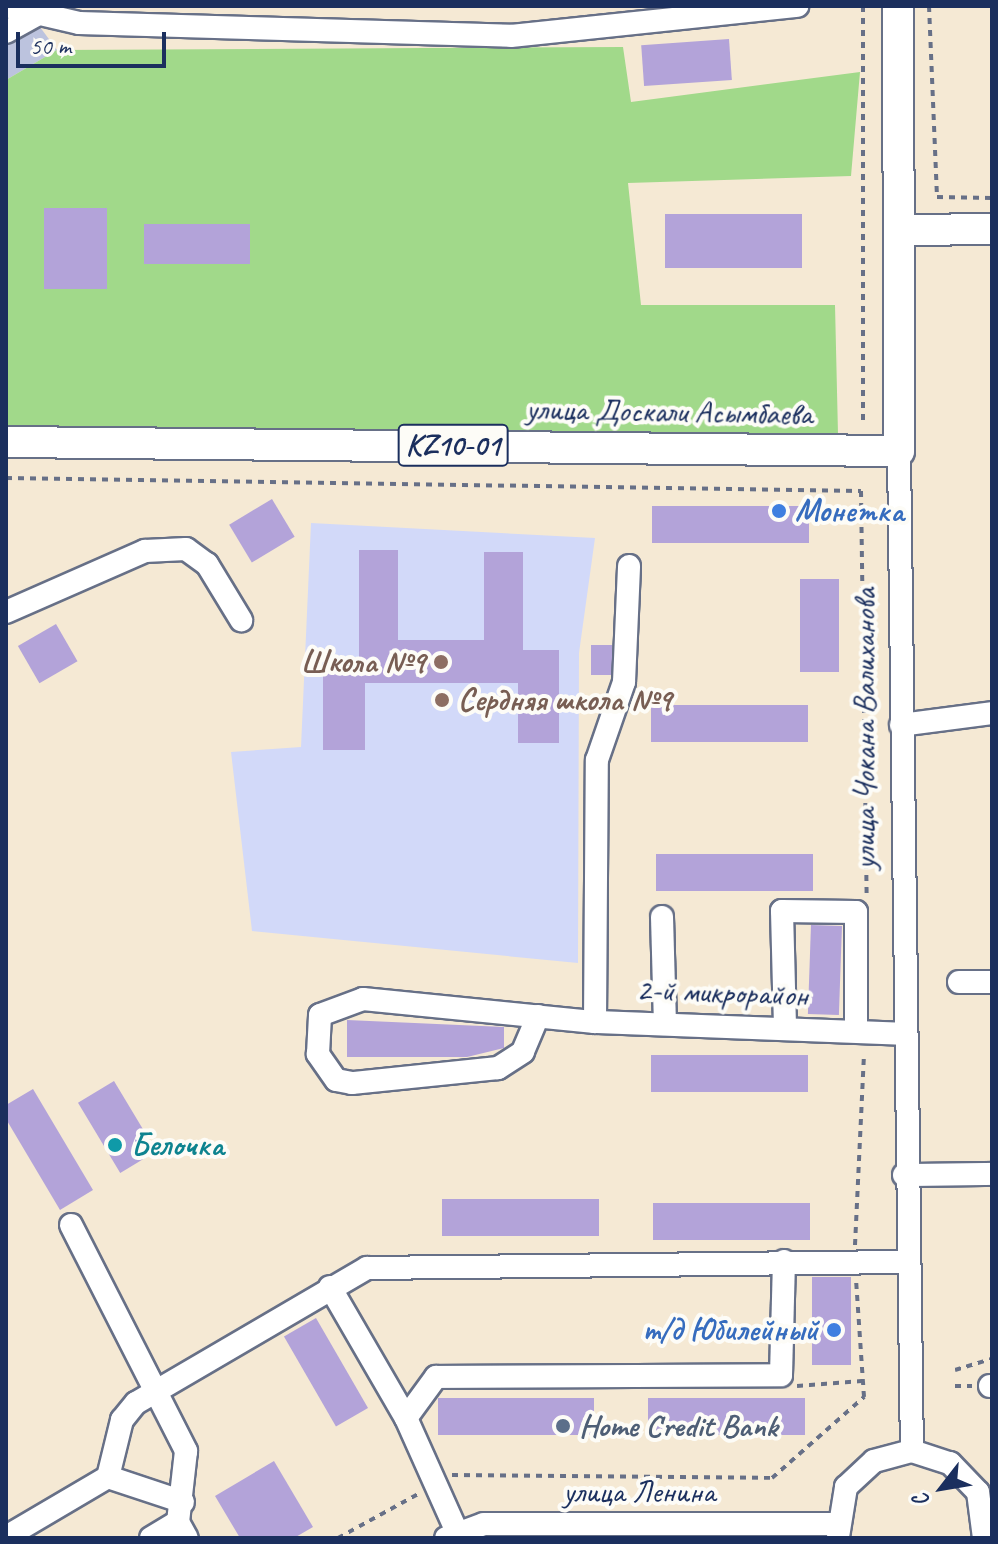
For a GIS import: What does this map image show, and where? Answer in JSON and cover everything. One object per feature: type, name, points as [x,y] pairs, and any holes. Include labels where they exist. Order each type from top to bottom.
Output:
[{"type":"main road","name":"улица Чокана Валиханова","points":[[898,6],[903,230],[899,451]]},
{"type":"main road","points":[[903,230],[992,229]]},
{"type":"main road","name":"улица Доскали Асымбаева","points":[[6,442],[899,451]]},
{"type":"street","points":[[6,6],[35,16],[511,36],[797,6]]},
{"type":"street","points":[[6,32],[35,16]]},
{"type":"street","name":"улица Чокана Валиханова","points":[[899,451],[904,1262],[912,1451]]},
{"type":"street","points":[[6,612],[145,551],[186,549],[207,564],[241,620]]},
{"type":"street","points":[[595,1022],[597,760],[624,682],[629,566]]},
{"type":"street","points":[[901,725],[992,713]]},
{"type":"street","points":[[785,1026],[782,911],[856,912],[856,1029]]},
{"type":"street","points":[[662,917],[665,1024]]},
{"type":"street","points":[[959,982],[992,982]]},
{"type":"street","name":"2-й микрорайон","points":[[538,1016],[523,1052],[498,1068],[352,1083],[336,1080],[318,1054],[320,1015],[344,1001],[412,1001],[595,1022],[785,1026],[904,1034]]},
{"type":"street","points":[[904,1175],[992,1174]]},
{"type":"street","points":[[71,1225],[189,1462],[183,1521]]},
{"type":"street","points":[[406,1418],[436,1377],[781,1375],[784,1261]]},
{"type":"street","points":[[6,1537],[108,1477],[122,1420],[154,1390],[367,1268],[904,1262]]},
{"type":"street","points":[[330,1287],[406,1418],[436,1484],[452,1535]]},
{"type":"street","points":[[837,1531],[846,1487],[874,1461],[912,1451],[950,1463],[978,1492],[988,1534]]},
{"type":"street","points":[[108,1477],[183,1521]]},
{"type":"street","points":[[151,1538],[183,1521]]},
{"type":"street","name":"улица Ленина","points":[[452,1535],[484,1524],[837,1531]]},
{"type":"path","points":[[863,6],[863,422]]},
{"type":"path","points":[[929,6],[937,197],[992,198]]},
{"type":"path","points":[[6,478],[861,491]]},
{"type":"path","points":[[955,1370],[992,1359]]},
{"type":"path","points":[[781,1375],[800,1388],[862,1381]]},
{"type":"path","points":[[338,1538],[453,1475],[772,1478]]},
{"type":"shaded area","points":[[6,15],[40,27],[57,50],[6,80]]},
{"type":"shaded area","name":"Сердняя школа №9","points":[[311,523],[595,538],[579,653],[578,963],[252,931],[231,752],[301,747]]},
{"type":"green space","points":[[623,47],[631,102],[860,72],[851,176],[628,183],[641,305],[835,305],[838,434],[6,426],[6,80],[57,50]]},
{"type":"building","points":[[729,39],[732,80],[644,86],[641,45]]},
{"type":"building","points":[[44,208],[107,208],[107,289],[44,289]]},
{"type":"building","points":[[665,214],[802,214],[802,268],[665,268]]},
{"type":"building","points":[[144,224],[250,224],[250,264],[144,264]]},
{"type":"building","points":[[272,499],[295,537],[252,562],[229,525]]},
{"type":"building","points":[[652,506],[809,506],[809,543],[652,543]]},
{"type":"building","points":[[359,550],[398,550],[398,640],[484,640],[484,552],[523,552],[523,650],[559,650],[559,743],[518,743],[518,683],[365,683],[365,750],[323,750],[323,657],[359,657]]},
{"type":"building","points":[[800,579],[839,579],[839,672],[800,672]]},
{"type":"building","points":[[56,624],[78,661],[39,683],[18,646]]},
{"type":"building","points":[[591,645],[612,645],[612,675],[591,675]]},
{"type":"building","points":[[651,705],[808,705],[808,742],[651,742]]},
{"type":"building","points":[[656,854],[813,854],[813,891],[656,891]]},
{"type":"building","points":[[811,925],[842,926],[839,1015],[808,1014]]},
{"type":"building","points":[[347,1020],[504,1027],[504,1048],[467,1057],[347,1057]]},
{"type":"building","points":[[651,1055],[808,1055],[808,1092],[651,1092]]},
{"type":"building","points":[[114,1081],[156,1151],[120,1173],[78,1103]]},
{"type":"building","points":[[33,1089],[93,1190],[60,1210],[6,1119],[6,1105]]},
{"type":"building","points":[[442,1199],[599,1199],[599,1236],[442,1236]]},
{"type":"building","points":[[653,1203],[810,1203],[810,1240],[653,1240]]},
{"type":"building","points":[[812,1277],[851,1277],[851,1365],[812,1365]]},
{"type":"building","points":[[316,1318],[368,1408],[336,1427],[284,1336]]},
{"type":"building","points":[[438,1398],[594,1398],[594,1435],[438,1435]]},
{"type":"building","points":[[648,1398],[805,1398],[805,1435],[648,1435]]},
{"type":"building","points":[[274,1461],[313,1527],[294,1538],[240,1538],[215,1496]]},
{"type":"place","name":"Монетка","points":[[779,511]]},
{"type":"place","name":"Школа №9","points":[[441,662]]},
{"type":"place","name":"Сердняя школа №9","points":[[442,700]]},
{"type":"place","name":"Белочка","points":[[115,1145]]},
{"type":"place","name":"т/д Юбилейный","points":[[834,1330]]},
{"type":"place","name":"Home Credit Bank","points":[[563,1426]]}]
